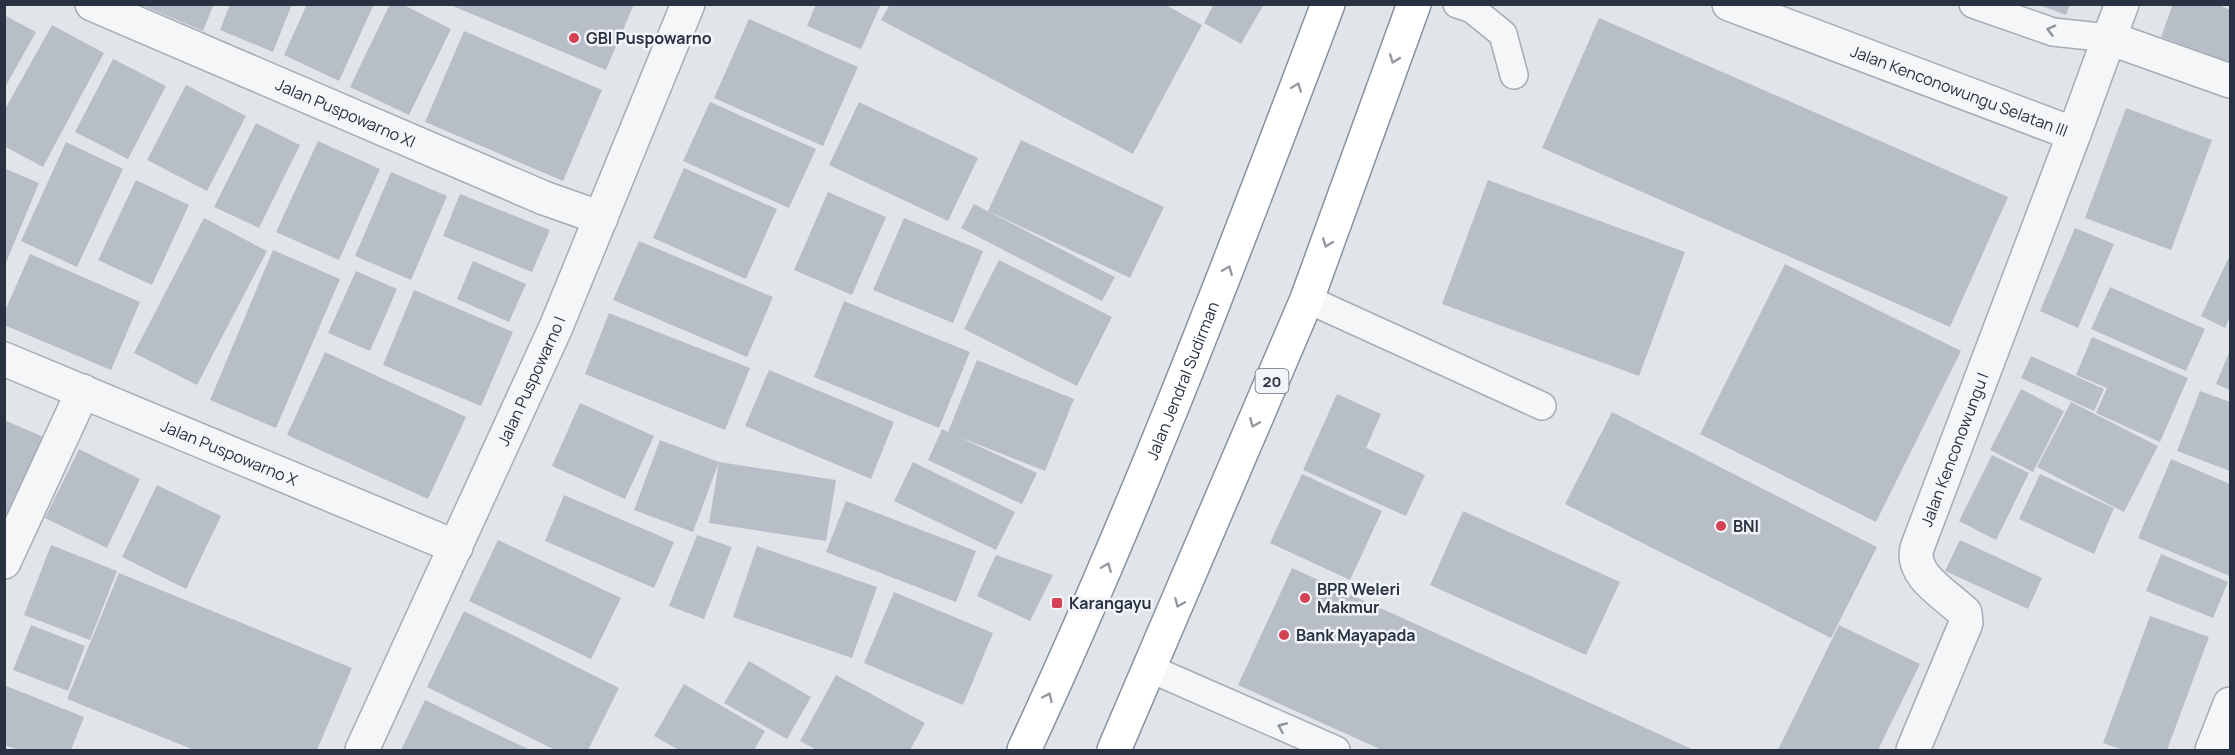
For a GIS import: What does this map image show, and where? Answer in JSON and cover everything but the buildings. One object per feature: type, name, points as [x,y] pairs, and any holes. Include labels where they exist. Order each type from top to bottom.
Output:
[{"type":"highway","name":"Jalan Jendral Sudirman","points":[[1024,750],[1095,597],[1238,245],[1328,4]]},
{"type":"highway","name":"20","points":[[1114,750],[1151,669],[1307,299],[1414,4]]},
{"type":"street","name":"Jalan Puspowarno XI","points":[[92,4],[544,198],[601,218]]},
{"type":"street","name":"Jalan Puspowarno I","points":[[362,750],[556,327],[688,4]]},
{"type":"street","name":"Jalan Kenconowungu Selatan III","points":[[1729,4],[2074,134],[2109,38]]},
{"type":"street","points":[[2122,4],[2109,38],[2230,81]]},
{"type":"street","name":"Jalan Kenconowungu I","points":[[1913,750],[1966,623],[1965,613],[1919,570],[1914,560],[1917,548],[2074,134]]},
{"type":"street","name":"Jalan Puspowarno X","points":[[4,359],[456,546]]},
{"type":"street","points":[[4,562],[83,391]]},
{"type":"street","points":[[2212,750],[2230,704]]},
{"type":"lane","points":[[1457,4],[1472,9],[1503,34],[1514,75]]},
{"type":"lane","points":[[1973,4],[2053,32],[2109,38]]},
{"type":"lane","points":[[1307,299],[1542,406]]},
{"type":"lane","points":[[1151,669],[1336,750]]},
{"type":"place","name":"GBI Puspowarno","points":[[574,38]]},
{"type":"place","name":"BNI","points":[[1721,526]]},
{"type":"place","name":"BPR Weleri Makmur","points":[[1305,598]]},
{"type":"place","name":"Karangayu","points":[[1057,603]]},
{"type":"place","name":"Bank Mayapada","points":[[1284,635]]}]
